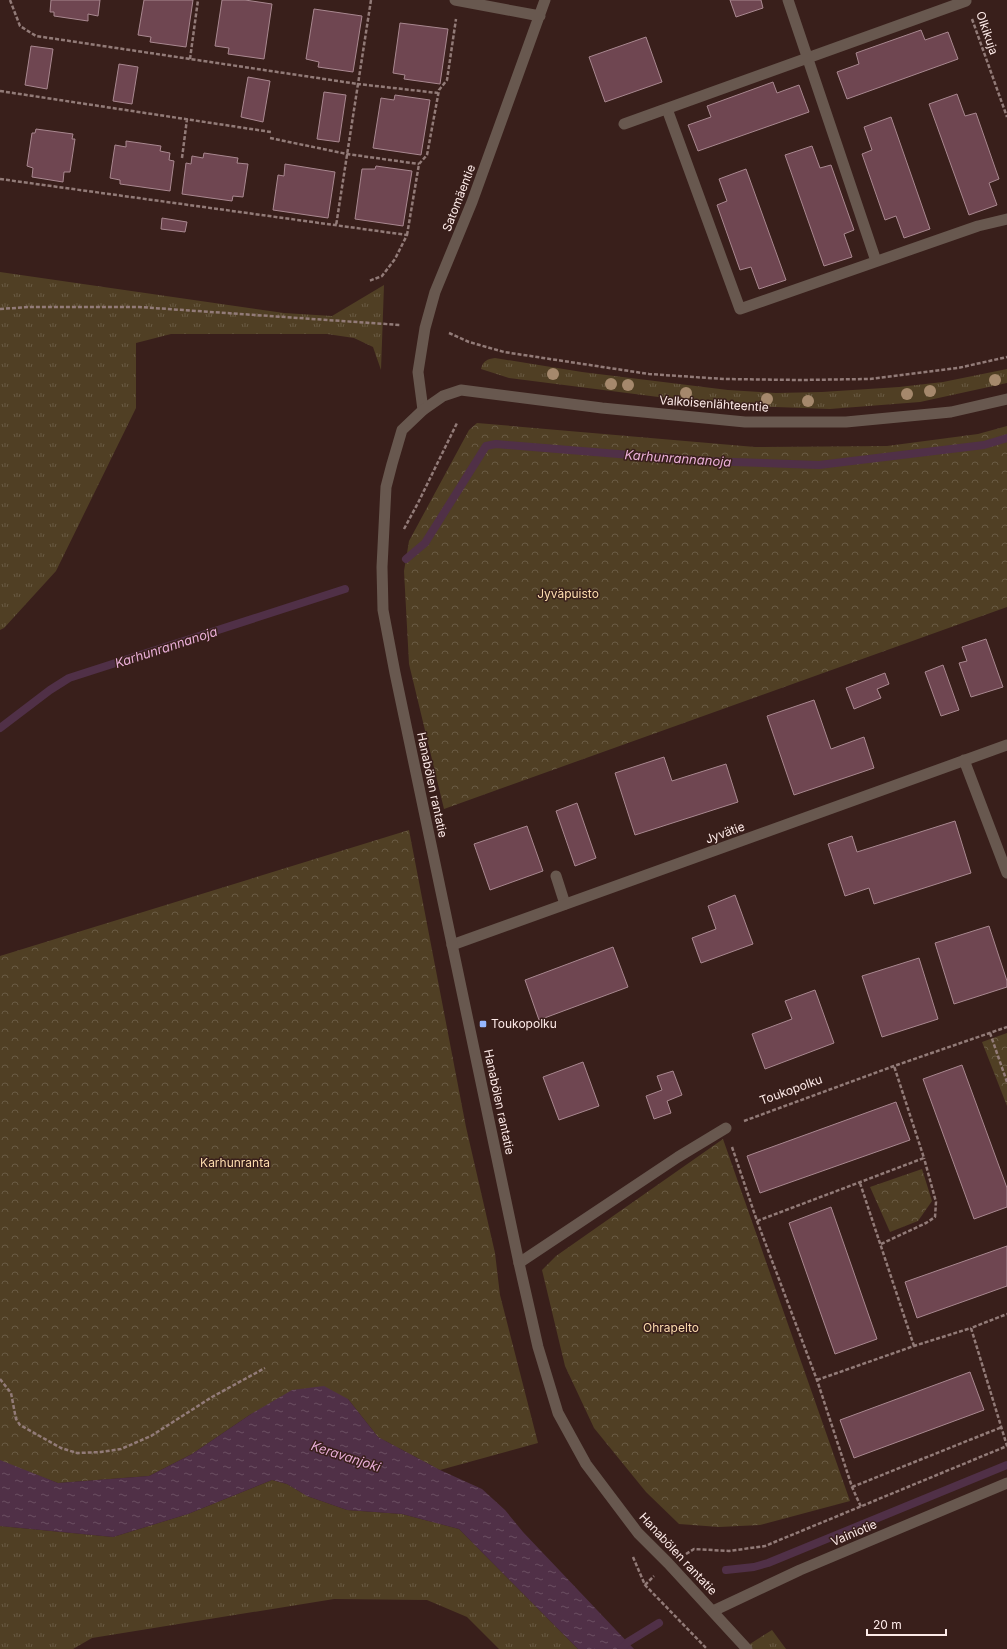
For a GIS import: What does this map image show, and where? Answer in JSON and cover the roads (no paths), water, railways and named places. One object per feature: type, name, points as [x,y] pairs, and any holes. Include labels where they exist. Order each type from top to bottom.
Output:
[{"type":"street","points":[[457,0],[540,16]]},
{"type":"street","name":"Satomäentie","points":[[423,410],[418,372],[425,328],[435,292],[472,202],[545,0]]},
{"type":"street","points":[[788,0],[876,261]]},
{"type":"street","points":[[624,124],[966,1]]},
{"type":"street","points":[[667,109],[740,309],[978,226],[1007,219]]},
{"type":"street","name":"Valkoisenlähteentie","points":[[423,410],[443,396],[461,390],[602,408],[745,422],[846,422],[951,412],[1007,399]]},
{"type":"street","name":"Hanabölen rantatie","points":[[423,410],[402,430],[386,487],[382,567],[383,610],[452,945],[538,1347],[558,1413],[586,1464],[638,1533],[668,1563],[747,1649]]},
{"type":"street","name":"Jyvätie","points":[[452,945],[1007,745]]},
{"type":"street","points":[[964,760],[1007,873]]},
{"type":"street","points":[[556,876],[565,904]]},
{"type":"street","points":[[519,1263],[678,1157],[726,1128]]},
{"type":"street","name":"Vainiotie","points":[[713,1611],[800,1570],[1007,1483]]},
{"type":"water","name":"Keravanjoki","points":[[324,1386],[348,1399],[378,1437],[440,1470],[482,1489],[505,1510],[523,1532],[634,1649],[578,1649],[459,1529],[402,1514],[347,1510],[307,1496],[287,1484],[272,1480],[188,1514],[113,1537],[0,1526],[0,1460],[58,1483],[149,1476],[192,1454],[251,1414],[292,1390]]},
{"type":"waterway","name":"Karhunrannanoja","points":[[406,559],[425,543],[486,446],[496,444],[704,461],[819,465],[984,445],[1007,438]]},
{"type":"waterway","name":"Karhunrannanoja","points":[[0,728],[50,690],[69,678],[345,589]]},
{"type":"waterway","points":[[726,1570],[754,1567],[768,1563],[1007,1465]]},
{"type":"waterway","points":[[621,1649],[628,1642],[659,1623]]},
{"type":"place","name":"Toukopolku","points":[[483,1024]]},
{"type":"park label","name":"Jyväpuisto","points":[[568,594]]},
{"type":"park label","name":"Karhunranta","points":[[235,1163]]},
{"type":"park label","name":"Ohrapelto","points":[[671,1328]]}]
